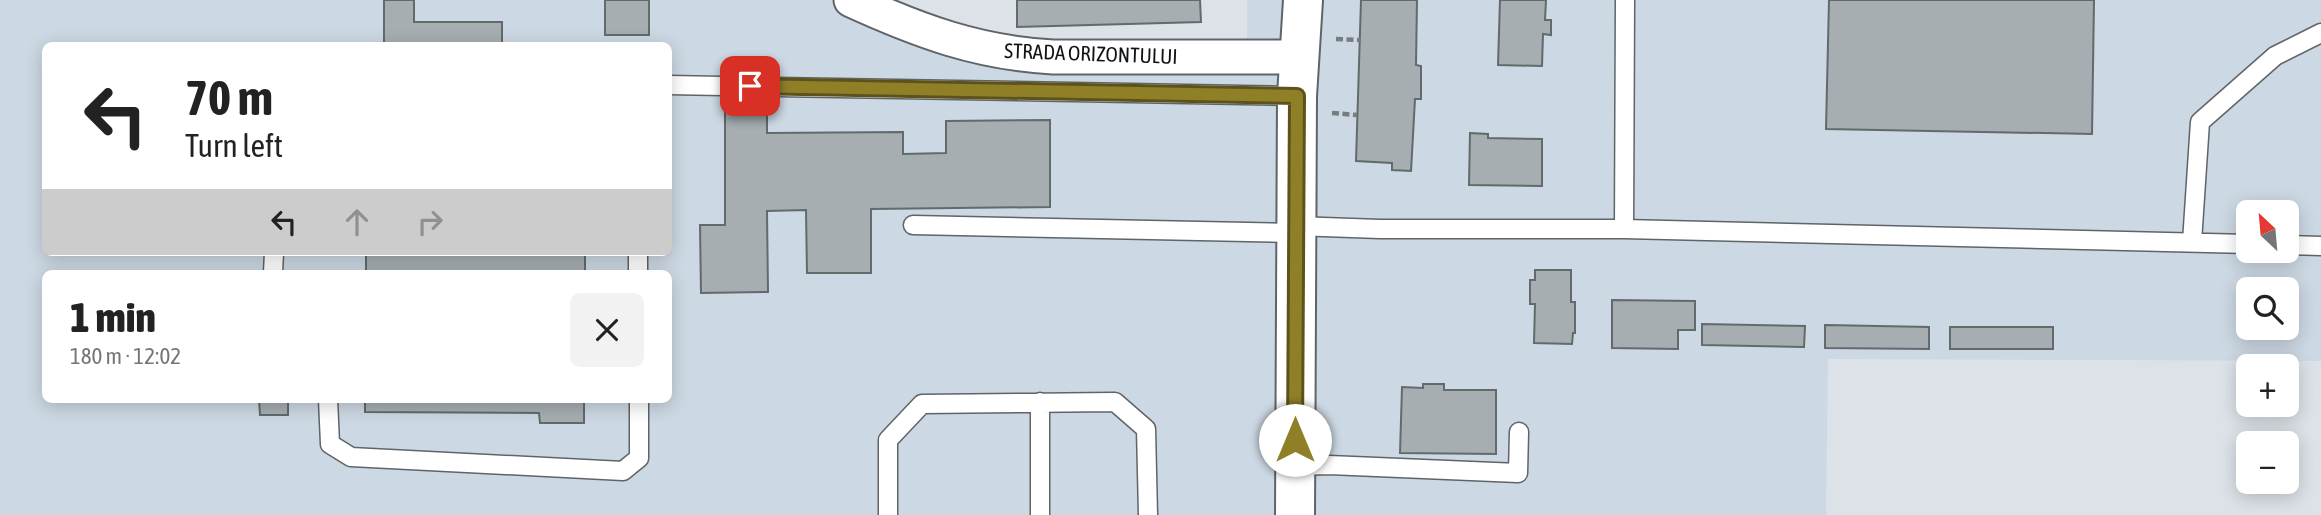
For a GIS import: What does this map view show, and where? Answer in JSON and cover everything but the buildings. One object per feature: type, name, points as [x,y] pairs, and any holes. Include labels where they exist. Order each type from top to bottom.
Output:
[{"type":"main road","points":[[1292,0],[1298,57]]},
{"type":"main road","points":[[1295,515],[1297,96],[1303,0]]},
{"type":"street","name":"STRADA ORIZONTULUI","points":[[851,0],[898,22],[959,43],[1013,55],[1298,57]]},
{"type":"lane","points":[[1624,229],[1625,0]]},
{"type":"lane","points":[[2192,242],[2200,122],[2275,56],[2321,33]]},
{"type":"lane","points":[[672,85],[1297,96]]},
{"type":"lane","points":[[913,225],[1295,230],[1624,229],[2236,244]]},
{"type":"lane","points":[[2300,245],[2321,246]]},
{"type":"lane","points":[[1040,402],[1040,515]]},
{"type":"lane","points":[[888,515],[888,440],[922,404],[1040,402],[1115,402],[1146,429],[1148,515]]},
{"type":"lane","points":[[328,403],[331,444],[351,457],[623,471],[639,458],[639,403]]},
{"type":"lane","points":[[1295,466],[1518,474],[1519,432]]},
{"type":"path","points":[[1334,39],[1360,40]]},
{"type":"path","points":[[1331,113],[1357,115]]},
{"type":"shaded area","points":[[0,0],[876,0],[1023,44],[1247,45],[1247,0],[2321,0],[2321,361],[2299,361],[2299,354],[2236,354],[2236,361],[1828,359],[1826,515],[0,515]]},
{"type":"route","points":[[750,86],[1297,96],[1295,440]]}]
